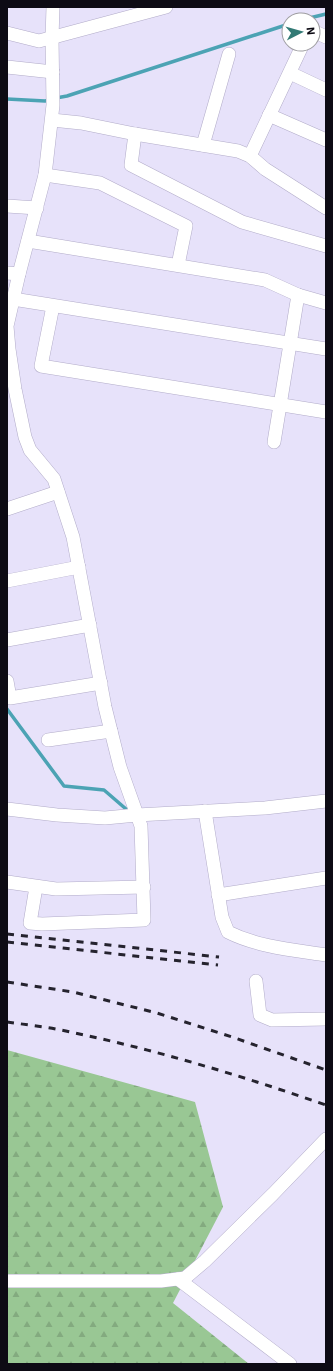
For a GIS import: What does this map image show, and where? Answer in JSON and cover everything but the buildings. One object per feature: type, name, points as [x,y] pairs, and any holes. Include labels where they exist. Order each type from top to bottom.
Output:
[{"type":"street","points":[[36,887],[30,923],[42,924],[144,920],[141,826],[120,767],[111,731],[74,537],[54,479],[30,450],[11,390],[7,326],[13,299],[13,274],[28,241],[37,208],[45,176],[52,120],[53,7]]},
{"type":"street","points":[[7,33],[39,41],[166,7]]},
{"type":"street","points":[[250,156],[300,52]]},
{"type":"street","points":[[203,145],[229,54]]},
{"type":"street","points":[[7,67],[53,72]]},
{"type":"street","points":[[290,74],[326,90]]},
{"type":"street","points":[[269,115],[326,140]]},
{"type":"street","points":[[52,120],[81,123],[135,134],[238,151],[250,156],[265,168],[326,208]]},
{"type":"street","points":[[135,134],[131,165],[242,222],[326,246]]},
{"type":"street","points":[[45,176],[100,183],[186,226],[178,265]]},
{"type":"street","points":[[7,206],[37,208]]},
{"type":"street","points":[[28,241],[265,280],[298,295],[326,303]]},
{"type":"street","points":[[274,442],[298,295]]},
{"type":"street","points":[[13,299],[290,342],[326,349]]},
{"type":"street","points":[[52,306],[41,366],[326,412]]},
{"type":"street","points":[[7,509],[58,492]]},
{"type":"street","points":[[7,581],[79,567]]},
{"type":"street","points":[[7,640],[90,625]]},
{"type":"street","points":[[7,681],[10,698],[101,683]]},
{"type":"street","points":[[48,740],[111,731]]},
{"type":"street","points":[[7,810],[57,816],[105,818],[265,808],[326,801]]},
{"type":"street","points":[[205,811],[222,917],[228,932],[250,942],[326,955]]},
{"type":"street","points":[[218,895],[326,878]]},
{"type":"street","points":[[7,882],[56,889],[144,887]]},
{"type":"street","points":[[256,981],[260,1015],[272,1020],[326,1019]]},
{"type":"street","points":[[7,1282],[161,1281],[185,1278],[205,1261],[273,1194],[326,1139]]},
{"type":"street","points":[[178,1279],[290,1364]]},
{"type":"green space","points":[[7,1050],[195,1102],[223,1207],[173,1303],[249,1364],[7,1364]]},
{"type":"waterway","points":[[321,15],[326,14]]},
{"type":"waterway","points":[[56,98],[67,96],[281,27]]},
{"type":"waterway","points":[[7,99],[50,100]]},
{"type":"waterway","points":[[7,709],[64,786],[104,790],[126,809]]},
{"type":"railway","points":[[7,934],[219,957]]},
{"type":"railway","points":[[7,942],[218,965]]},
{"type":"railway","points":[[7,982],[73,992],[157,1013],[232,1037],[326,1070]]},
{"type":"railway","points":[[7,1022],[62,1030],[167,1055],[326,1105]]}]
